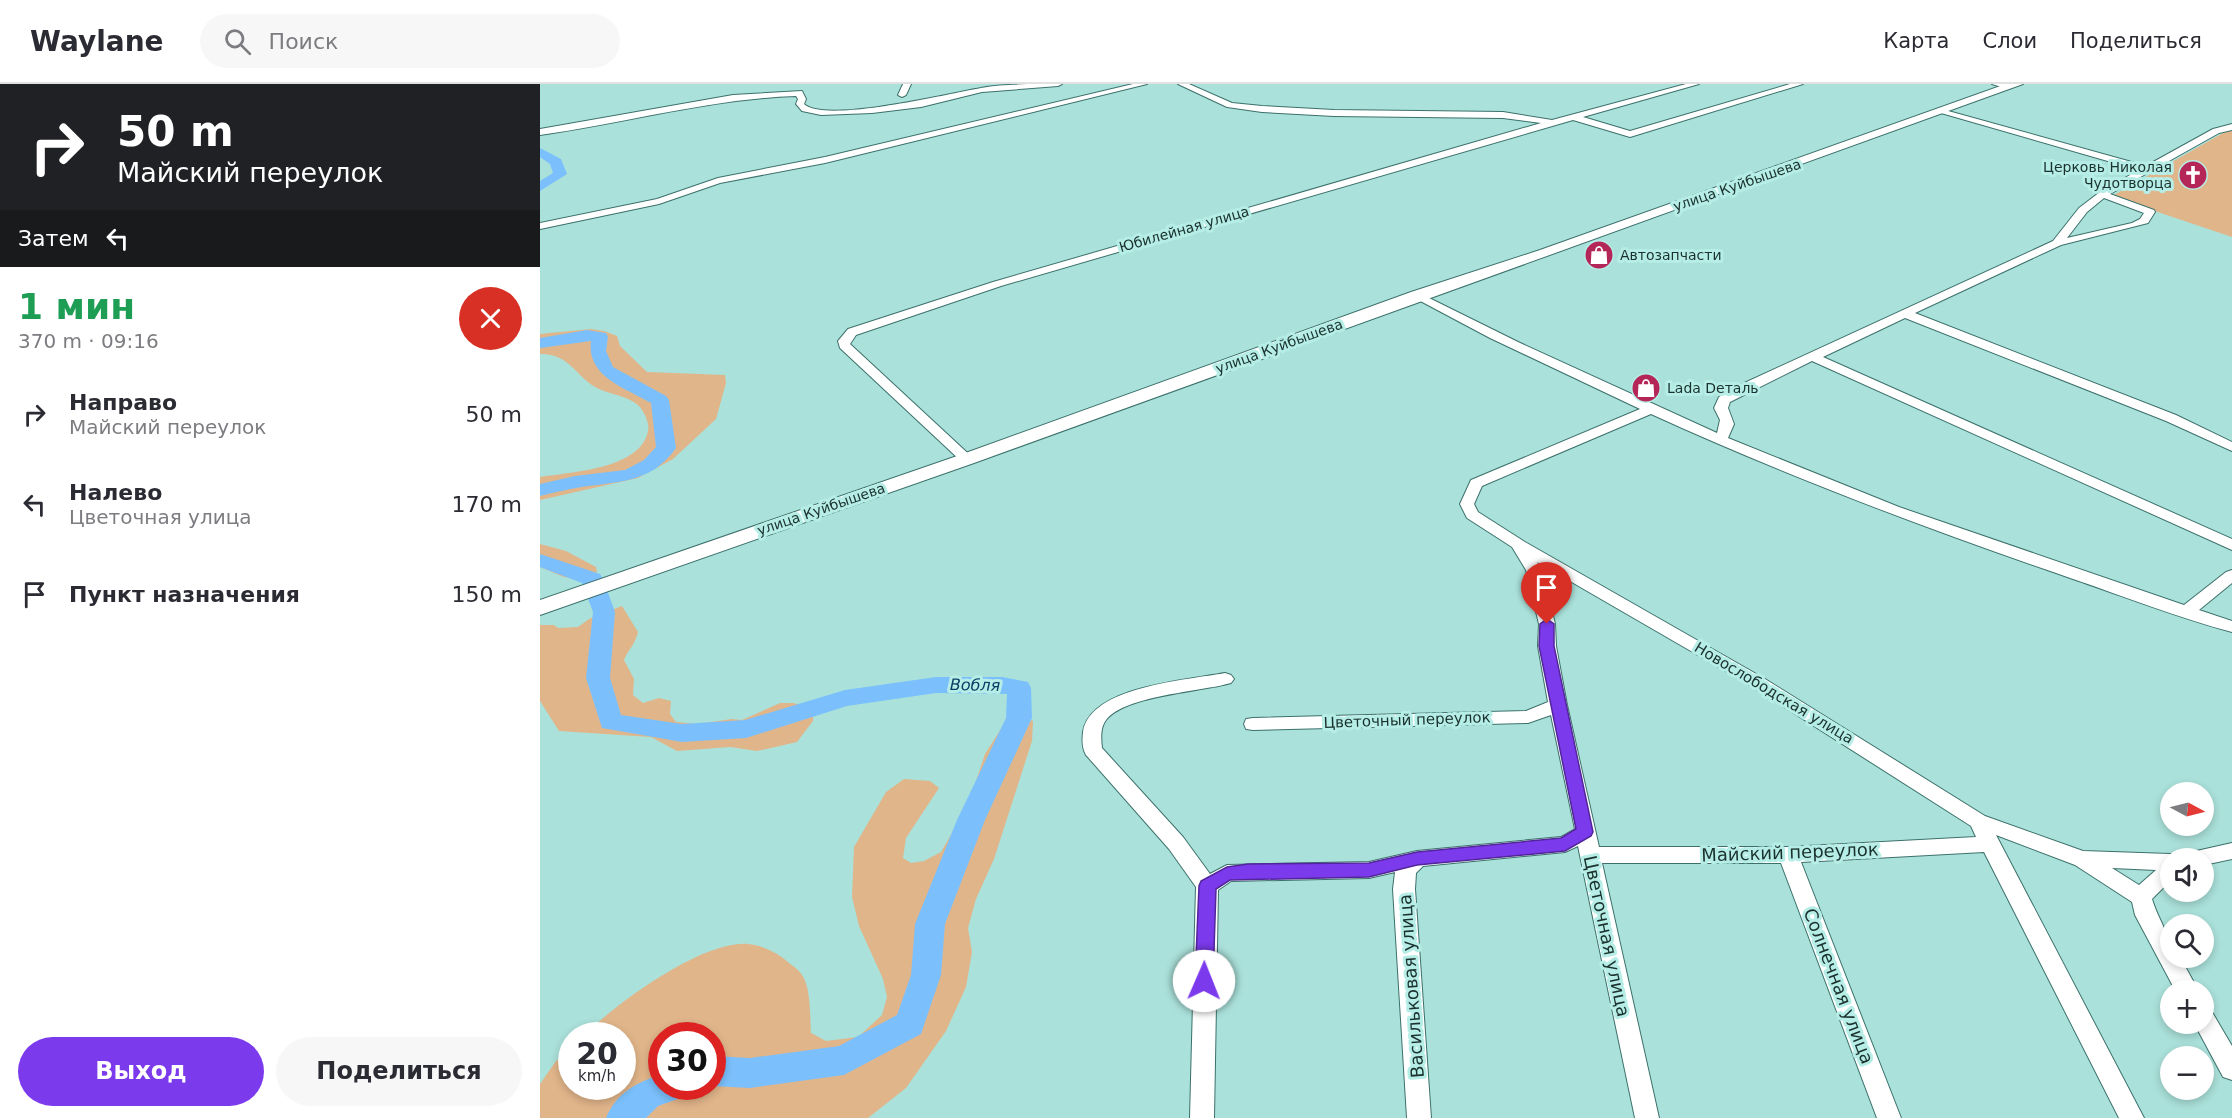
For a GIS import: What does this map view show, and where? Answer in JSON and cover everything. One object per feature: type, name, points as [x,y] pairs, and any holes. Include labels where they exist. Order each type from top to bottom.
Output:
[{"type":"highway","name":"улица Куйбышева","points":[[540,608],[640,571],[967,459],[1417,296],[1546,254],[1944,111],[2007,85]]},
{"type":"street","points":[[902,95],[907,84]]},
{"type":"street","points":[[540,132],[712,100],[760,94],[799,93],[802,99],[800,104],[805,109],[821,112],[910,106],[982,90],[1058,84]]},
{"type":"street","points":[[540,226],[659,201],[718,181],[825,160],[1143,84]]},
{"type":"street","points":[[1182,84],[1230,105],[1262,109],[1334,113],[1503,115],[1552,123]]},
{"type":"street","name":"Юбилейная улица","points":[[967,459],[844,345],[844,341],[852,332],[997,284],[1552,123],[1695,84]]},
{"type":"street","points":[[1573,117],[1630,134],[1799,84]]},
{"type":"street","points":[[1944,111],[2145,169]]},
{"type":"street","points":[[2057,243],[2083,210],[2103,194],[2216,131],[2232,127]]},
{"type":"street","points":[[1720,440],[1728,425],[1728,417],[1721,408],[1724,400],[2057,243],[2135,225],[2144,221],[2150,212],[2115,201],[2103,194]]},
{"type":"street","points":[[1417,296],[1449,314],[1651,409],[1815,480],[1940,528],[2232,627]]},
{"type":"street","points":[[1905,314],[2171,418],[2232,447]]},
{"type":"street","points":[[1813,357],[2232,545]]},
{"type":"street","name":"Новослободская улица","points":[[1651,409],[1476,483],[1467,504],[1472,515],[1519,545],[1759,683],[1978,821],[2082,859]]},
{"type":"street","name":"Цветочная улица","points":[[1519,545],[1534,570],[1547,624],[1546,646],[1647,1118]]},
{"type":"street","points":[[2186,612],[2232,575]]},
{"type":"street","points":[[1202,1118],[1207,886],[1176,843],[1094,750],[1091,741],[1093,728],[1100,715],[1112,706],[1133,698],[1225,679]]},
{"type":"street","name":"Цветочный переулок","points":[[1254,724],[1528,717],[1558,705]]},
{"type":"street","points":[[1978,821],[2132,1118]]},
{"type":"street","points":[[1207,886],[1227,873],[1369,870],[1417,859],[1565,844],[1585,832]]},
{"type":"street","name":"Майский переулок","points":[[1589,855],[1788,855],[1990,844]]},
{"type":"street","points":[[2214,855],[2232,851]]},
{"type":"street","name":"Солнечная улица","points":[[1788,855],[1889,1118]]},
{"type":"street","name":"Васильковая улица","points":[[1417,859],[1406,870],[1404,889],[1419,1118]]},
{"type":"street","points":[[2082,859],[2160,862]]},
{"type":"street","points":[[2082,859],[2141,897],[2146,915],[2182,980]]},
{"type":"street","points":[[2141,897],[2160,877]]},
{"type":"street","points":[[2213,1034],[2232,1068]]},
{"type":"shaded area","points":[[2232,130],[2232,237],[2116,198],[2114,195],[2223,133]]},
{"type":"shaded area","points":[[591,329],[617,336],[620,346],[647,372],[725,375],[726,383],[716,419],[673,459],[638,478],[540,500],[540,477],[586,470],[619,461],[633,454],[643,444],[648,431],[645,414],[634,402],[597,388],[558,357],[540,354],[540,334]]},
{"type":"shaded area","points":[[540,544],[566,551],[596,567],[597,572],[567,578],[540,567]]},
{"type":"shaded area","points":[[622,606],[638,632],[624,660],[634,679],[633,695],[643,703],[659,698],[671,701],[670,714],[676,722],[697,724],[732,719],[742,720],[780,703],[793,703],[813,708],[813,721],[797,742],[757,751],[730,747],[677,751],[651,737],[559,731],[540,701],[540,625],[554,625],[558,628],[578,627],[589,619]]},
{"type":"shaded area","points":[[1013,716],[1033,721],[1032,741],[994,859],[976,899],[968,928],[972,952],[966,987],[946,1031],[906,1088],[868,1118],[540,1118],[540,1084],[558,1059],[558,1100],[636,1100],[636,1022],[598,1022],[661,976],[707,952],[729,945],[748,944],[764,948],[780,956],[799,971],[805,980],[809,995],[811,1033],[826,1041],[858,1037],[882,1015],[887,997],[883,979],[859,926],[852,897],[854,847],[886,792],[904,779],[930,781],[939,788],[906,838],[903,858],[911,863],[924,861],[941,852],[968,805],[985,754],[1004,724]]},
{"type":"waterway","name":"Вобля","points":[[540,152],[556,162],[560,174],[540,187]]},
{"type":"waterway","name":"Вобля","points":[[540,343],[587,335],[600,337],[598,351],[606,370],[660,400],[666,448],[651,464],[630,475],[575,482],[540,490]]},
{"type":"waterway","name":"Вобля","points":[[540,560],[592,579],[604,612],[598,678],[611,722],[682,733],[746,729],[845,698],[936,685],[1002,685],[1019,688],[1019,718],[971,820],[930,924],[926,975],[910,1024],[844,1060],[750,1073],[726,1072]]},
{"type":"waterway","name":"Вобля","points":[[623,1118],[648,1094]]},
{"type":"place","name":"Церковь Николая Чудотворца","points":[[2193,175]]},
{"type":"place","name":"Автозапчасти","points":[[1599,255]]},
{"type":"place","name":"Lada Dеталь","points":[[1646,388]]},
{"type":"route","points":[[1204,981],[1207,886],[1227,873],[1369,870],[1417,859],[1565,844],[1585,832],[1546,646],[1547,624]]}]
